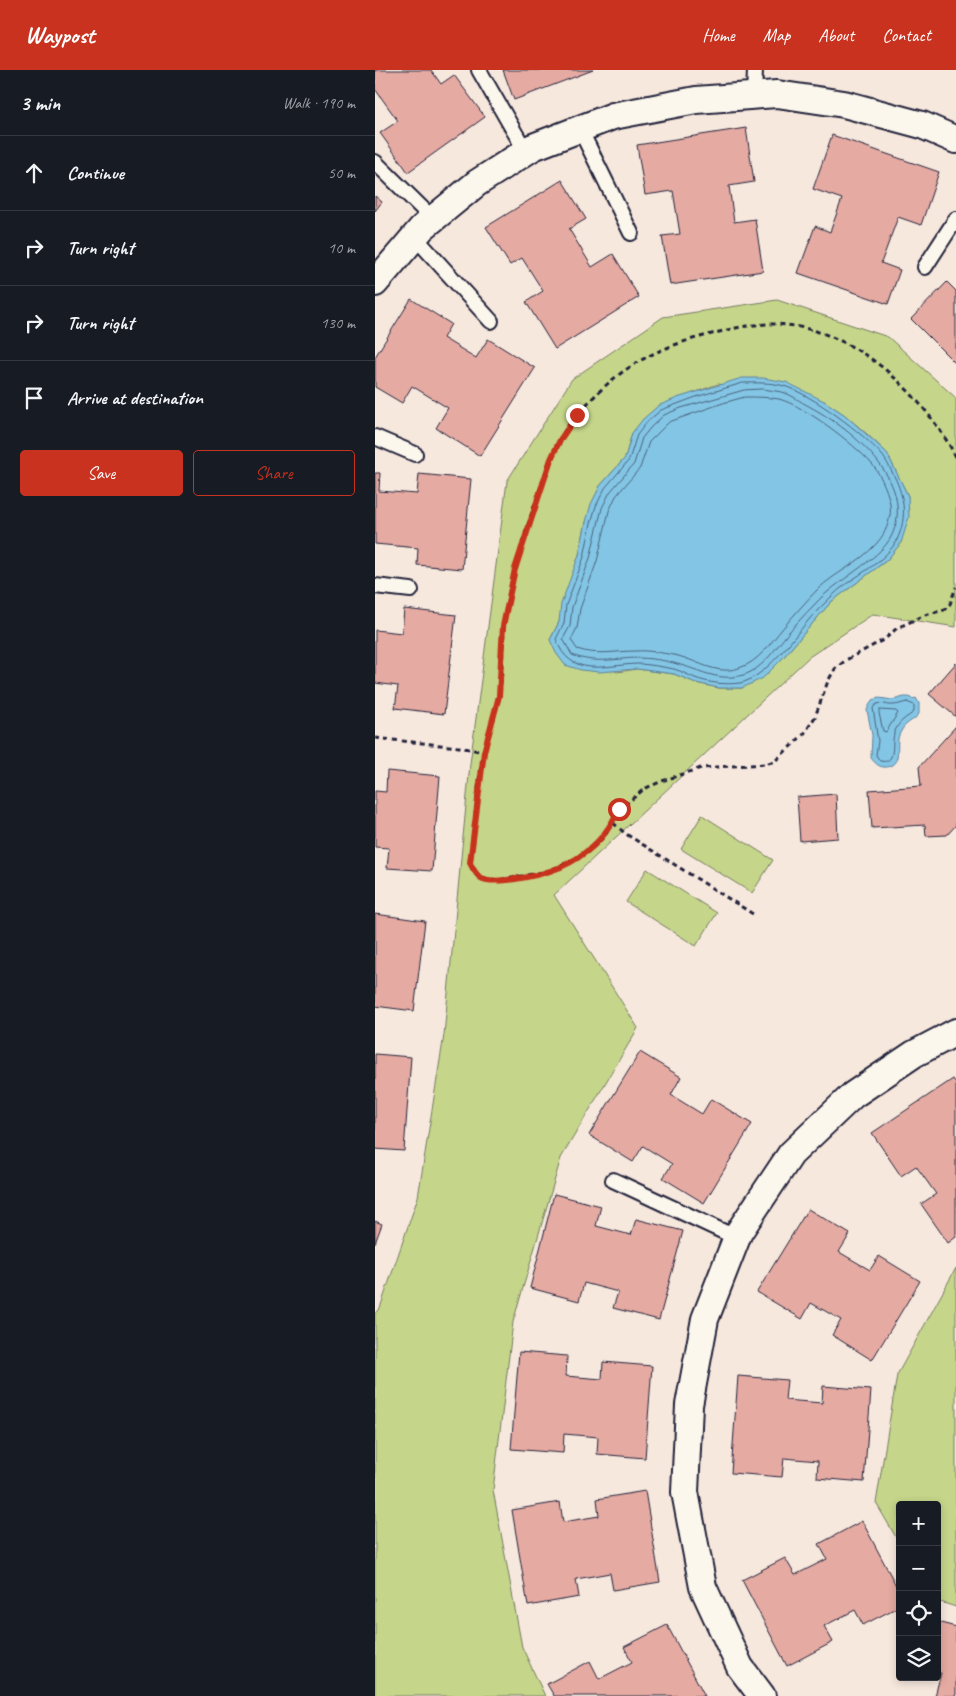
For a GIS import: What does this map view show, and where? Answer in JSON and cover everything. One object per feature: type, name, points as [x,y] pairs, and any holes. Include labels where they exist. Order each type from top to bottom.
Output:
[{"type":"street","points":[[375,283],[433,219],[477,183],[533,147],[613,116],[695,100],[777,94],[844,104],[922,125],[956,140]]},
{"type":"street","points":[[762,1696],[740,1667],[703,1587],[685,1492],[689,1405],[705,1319],[737,1238],[791,1154],[853,1095],[914,1054],[956,1032]]},
{"type":"lane","points":[[479,70],[526,152]]},
{"type":"lane","points":[[754,96],[755,70]]},
{"type":"lane","points":[[580,129],[631,233]]},
{"type":"lane","points":[[375,162],[433,219]]},
{"type":"lane","points":[[925,267],[956,219]]},
{"type":"lane","points":[[415,237],[491,321]]},
{"type":"lane","points":[[375,437],[415,454]]},
{"type":"lane","points":[[375,586],[411,590]]},
{"type":"lane","points":[[613,1180],[737,1238]]},
{"type":"path","points":[[956,457],[936,424],[916,400],[886,372],[856,348],[839,339],[796,326],[777,324],[742,326],[669,347],[643,358],[606,384],[577,415],[560,440],[551,459],[515,569],[503,626],[499,696],[484,752],[470,863],[474,871],[480,878],[488,880],[501,880],[550,871],[588,851],[605,835],[619,809],[644,789],[671,777],[701,768],[765,764],[775,761],[804,734],[815,717],[827,681],[835,669],[846,660],[885,639],[897,628],[925,615],[944,610],[951,604],[956,587]]},
{"type":"path","points":[[375,738],[459,747],[484,752]]},
{"type":"path","points":[[613,823],[626,834],[753,914]]},
{"type":"green space","points":[[777,300],[888,337],[956,398],[956,627],[873,614],[809,657],[554,895],[638,1028],[561,1158],[513,1322],[493,1490],[522,1647],[545,1696],[375,1696],[375,1313],[380,1308],[418,1197],[444,1035],[470,764],[507,481],[572,379],[663,317]],"holes":[[[718,384],[824,401],[845,415],[887,453],[908,496],[901,543],[887,560],[831,602],[781,660],[742,688],[719,688],[696,683],[674,674],[637,669],[617,672],[550,640],[559,622],[579,555],[586,522],[600,486],[625,458],[632,433],[658,406]]]},
{"type":"green space","points":[[702,815],[773,860],[752,893],[681,849]]},
{"type":"green space","points":[[647,869],[717,913],[696,946],[626,902]]},
{"type":"green space","points":[[956,1268],[956,1607],[941,1602],[941,1501],[896,1501],[896,1537],[876,1503],[897,1375]]},
{"type":"water","points":[[742,378],[763,378],[786,382],[824,401],[845,415],[887,453],[908,496],[909,517],[901,543],[887,560],[831,602],[763,678],[742,688],[719,688],[696,683],[674,674],[637,669],[599,672],[581,670],[565,665],[556,653],[550,640],[559,622],[561,604],[579,555],[591,504],[600,486],[625,458],[632,433],[643,419],[658,406],[677,398]]},
{"type":"water","points":[[904,697],[916,698],[919,703],[919,714],[900,733],[897,757],[892,765],[887,767],[879,766],[871,758],[872,735],[867,710],[872,700],[879,698],[893,700]]},
{"type":"building","points":[[375,70],[431,70],[441,84],[454,75],[485,117],[408,172],[380,133],[398,121],[375,89]]},
{"type":"building","points":[[503,70],[593,70],[514,100]]},
{"type":"building","points":[[746,128],[754,182],[729,186],[734,222],[755,219],[763,271],[670,285],[662,236],[680,234],[673,191],[645,195],[637,145]]},
{"type":"building","points":[[832,135],[939,172],[921,225],[898,217],[881,263],[900,270],[888,304],[798,273],[815,226],[830,232],[842,199],[813,189]]},
{"type":"building","points":[[562,180],[586,219],[569,229],[592,267],[613,254],[639,297],[555,349],[526,302],[543,291],[522,258],[510,265],[486,227]]},
{"type":"building","points":[[375,196],[382,202],[375,211]]},
{"type":"building","points":[[947,282],[956,291],[956,364],[911,319]]},
{"type":"building","points":[[411,299],[451,324],[443,338],[476,358],[488,339],[535,368],[480,456],[436,428],[448,408],[412,386],[402,403],[375,387],[375,357]]},
{"type":"building","points":[[375,473],[380,473],[379,491],[417,494],[419,474],[471,479],[462,569],[417,565],[418,548],[375,544]]},
{"type":"building","points":[[404,609],[456,615],[444,714],[395,708],[398,686],[375,683],[375,630],[402,633]]},
{"type":"building","points":[[956,663],[956,717],[929,694]]},
{"type":"building","points":[[956,726],[956,825],[947,835],[926,836],[925,825],[872,828],[869,790],[921,786],[919,767]]},
{"type":"building","points":[[387,771],[440,776],[432,871],[387,868],[389,848],[375,847],[375,791],[386,792]]},
{"type":"building","points":[[836,794],[838,838],[800,841],[797,797]]},
{"type":"building","points":[[375,914],[425,921],[414,1011],[375,1006]]},
{"type":"building","points":[[640,1052],[681,1077],[671,1095],[702,1114],[711,1099],[752,1124],[704,1203],[663,1178],[672,1164],[643,1146],[633,1162],[589,1135]]},
{"type":"building","points":[[375,1054],[411,1057],[404,1151],[375,1149]]},
{"type":"building","points":[[953,1079],[956,1083],[956,1237],[948,1243],[921,1204],[936,1194],[916,1166],[901,1176],[872,1133]]},
{"type":"building","points":[[554,1194],[601,1206],[596,1226],[631,1235],[636,1219],[683,1231],[659,1320],[613,1308],[618,1292],[584,1283],[579,1301],[530,1288]]},
{"type":"building","points":[[808,1209],[850,1234],[839,1252],[870,1270],[879,1256],[920,1281],[872,1360],[832,1335],[841,1320],[811,1303],[802,1319],[757,1292]]},
{"type":"building","points":[[375,1221],[382,1224],[375,1243]]},
{"type":"building","points":[[519,1352],[567,1356],[566,1376],[602,1379],[603,1362],[652,1366],[645,1458],[597,1454],[598,1437],[564,1434],[563,1453],[511,1449]]},
{"type":"building","points":[[738,1376],[787,1380],[785,1400],[822,1403],[823,1386],[871,1390],[864,1482],[817,1478],[818,1461],[784,1458],[782,1477],[731,1473]]},
{"type":"building","points":[[645,1491],[660,1582],[613,1590],[610,1573],[576,1579],[579,1597],[528,1606],[512,1510],[560,1502],[563,1522],[599,1516],[597,1499]]},
{"type":"building","points":[[862,1521],[896,1585],[896,1608],[863,1625],[855,1610],[824,1626],[833,1642],[787,1666],[742,1580],[785,1558],[795,1575],[827,1559],[819,1544]]},
{"type":"building","points":[[941,1623],[956,1627],[956,1696],[935,1696],[939,1681],[941,1681]]},
{"type":"building","points":[[667,1625],[705,1696],[554,1696],[547,1684],[590,1661],[599,1679],[632,1662],[624,1647]]},
{"type":"route","points":[[577,415],[560,440],[551,459],[515,569],[503,626],[501,685],[484,752],[470,863],[480,878],[488,880],[501,880],[550,871],[588,851],[605,835],[619,809]]}]
